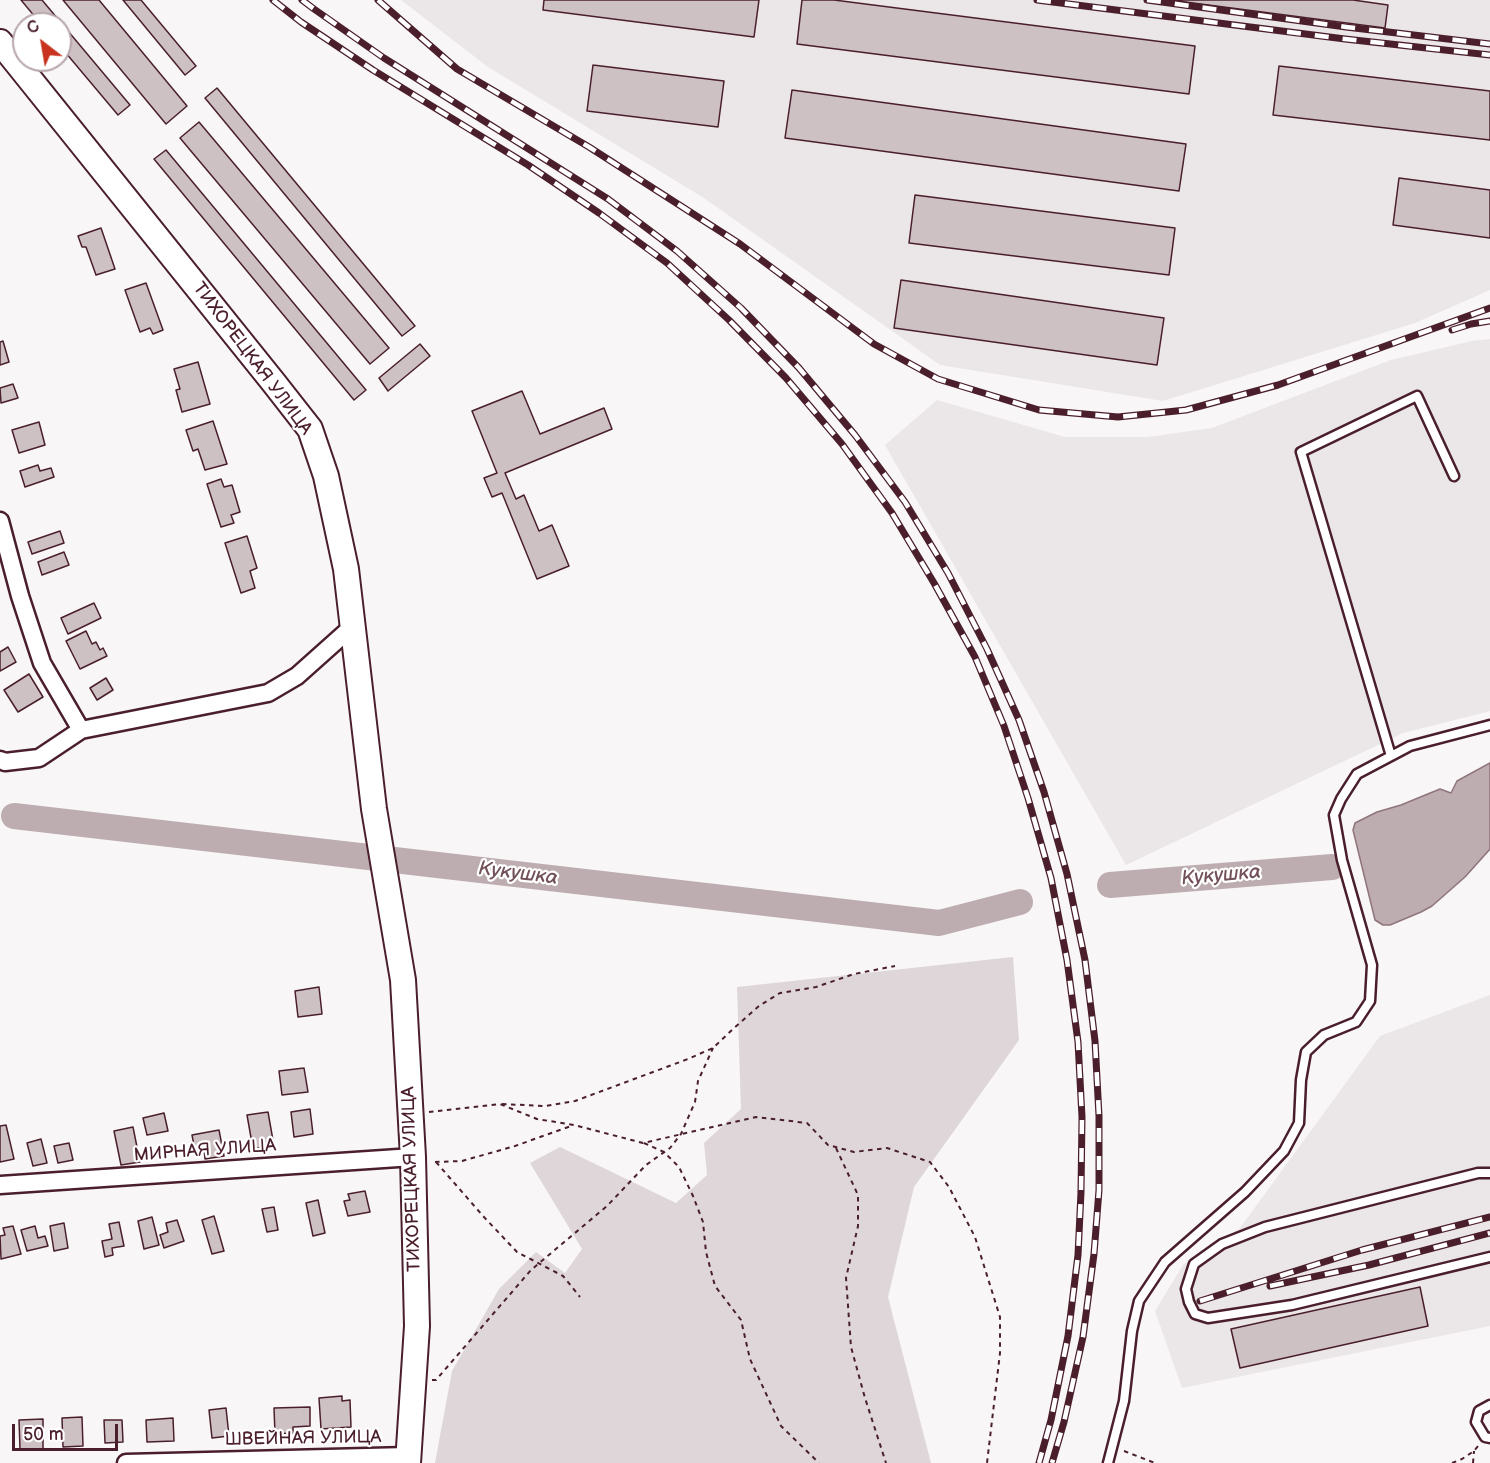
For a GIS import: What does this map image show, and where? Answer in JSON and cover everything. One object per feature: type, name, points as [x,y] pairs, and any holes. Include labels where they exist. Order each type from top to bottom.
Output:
[{"type":"street","name":"ТИХОРЕЦКАЯ УЛИЦА","points":[[0,42],[310,429],[326,476],[346,569],[374,809],[403,980],[413,1157],[417,1326],[408,1460]]},
{"type":"street","points":[[0,521],[20,596],[42,663],[81,730]]},
{"type":"street","points":[[0,760],[5,762],[39,758],[81,730],[268,693],[297,676],[353,626]]},
{"type":"street","name":"МИРНАЯ УЛИЦА","points":[[0,1185],[413,1157]]},
{"type":"street","name":"ШВЕЙНАЯ УЛИЦА","points":[[126,1463],[408,1460]]},
{"type":"lane","points":[[1391,756],[1301,452],[1417,396],[1454,476]]},
{"type":"lane","points":[[1108,1463],[1124,1401],[1132,1331],[1139,1301],[1165,1262],[1245,1192],[1284,1150],[1299,1123],[1301,1080],[1306,1052],[1324,1035],[1356,1022],[1370,1001],[1372,965],[1342,860],[1334,815],[1341,798],[1357,774],[1410,746],[1490,725]]},
{"type":"lane","points":[[1490,1173],[1478,1173],[1264,1227],[1222,1244],[1194,1264],[1186,1289],[1195,1314],[1208,1318],[1292,1305],[1490,1257]]},
{"type":"lane","points":[[1488,1437],[1476,1422],[1479,1411],[1490,1405]]},
{"type":"path","points":[[411,1114],[500,1104],[544,1106],[575,1101],[713,1048],[759,1006],[780,993],[816,987],[854,974],[895,966]]},
{"type":"path","points":[[413,1381],[436,1380],[531,1270],[607,1206],[646,1165],[670,1148],[681,1134],[695,1101],[698,1081],[713,1048]]},
{"type":"path","points":[[500,1104],[537,1119],[574,1125],[643,1143],[664,1152],[679,1167],[703,1222],[706,1252],[715,1286],[741,1320],[750,1359],[781,1425],[819,1463]]},
{"type":"path","points":[[643,1143],[756,1117],[807,1123],[828,1145],[854,1152],[887,1148],[930,1162],[949,1187],[975,1237],[1000,1317],[1000,1353],[987,1463]]},
{"type":"path","points":[[574,1125],[515,1146],[462,1161],[436,1162],[517,1252],[563,1276],[580,1297]]},
{"type":"path","points":[[835,1147],[858,1195],[858,1226],[846,1278],[851,1347],[886,1463]]},
{"type":"path","points":[[1452,1463],[1462,1460],[1488,1437]]},
{"type":"path","points":[[1112,1447],[1155,1463]]},
{"type":"path","points":[[1473,1463],[1474,1451]]},
{"type":"shaded area","points":[[401,0],[1490,0],[1490,290],[1415,323],[1163,401],[940,365],[704,198],[488,67]]},
{"type":"shaded area","points":[[1490,339],[1490,711],[1403,733],[1126,865],[885,445],[937,400],[1065,437],[1148,437],[1212,428],[1391,360]]},
{"type":"shaded area","points":[[1490,763],[1490,849],[1465,877],[1432,906],[1390,925],[1383,925],[1375,920],[1353,830],[1355,823],[1377,812],[1440,789],[1451,793],[1457,781]]},
{"type":"shaded area","points":[[1013,957],[1019,1040],[914,1187],[888,1297],[931,1463],[435,1463],[452,1371],[499,1289],[536,1252],[565,1273],[582,1249],[530,1163],[560,1147],[676,1203],[707,1175],[704,1143],[741,1109],[737,987]]},
{"type":"shaded area","points":[[1490,995],[1490,1326],[1182,1388],[1155,1311],[1183,1265],[1240,1228],[1380,1036]]},
{"type":"building","points":[[21,0],[42,0],[52,12],[31,12]]},
{"type":"building","points":[[63,0],[99,0],[187,106],[166,124]]},
{"type":"building","points":[[123,0],[141,0],[196,66],[185,75]]},
{"type":"building","points":[[544,0],[759,0],[754,37],[543,10]]},
{"type":"building","points":[[802,0],[834,0],[1195,46],[1189,94],[797,44]]},
{"type":"building","points":[[1170,0],[1353,0],[1388,5],[1385,28]]},
{"type":"building","points":[[72,36],[130,105],[118,115],[72,60]]},
{"type":"building","points":[[593,65],[724,81],[718,127],[587,111]]},
{"type":"building","points":[[1279,66],[1490,91],[1490,140],[1273,115]]},
{"type":"building","points":[[217,88],[415,326],[402,336],[205,98]]},
{"type":"building","points":[[792,90],[1186,144],[1179,191],[785,138]]},
{"type":"building","points":[[199,122],[389,348],[370,364],[180,138]]},
{"type":"building","points":[[166,150],[366,390],[354,400],[154,159]]},
{"type":"building","points":[[1399,178],[1490,190],[1490,238],[1393,225]]},
{"type":"building","points":[[915,195],[1175,228],[1169,275],[909,243]]},
{"type":"building","points":[[101,228],[115,269],[96,275],[86,247],[82,247],[78,236]]},
{"type":"building","points":[[901,280],[1164,318],[1157,365],[894,328]]},
{"type":"building","points":[[146,283],[163,330],[153,334],[150,328],[140,332],[125,290]]},
{"type":"building","points":[[3,341],[9,362],[0,365],[0,342]]},
{"type":"building","points":[[420,344],[430,356],[388,391],[379,378]]},
{"type":"building","points":[[198,362],[210,404],[182,412],[176,390],[180,389],[174,369]]},
{"type":"building","points":[[13,384],[18,398],[1,403],[0,388]]},
{"type":"building","points":[[522,391],[540,434],[604,408],[612,429],[505,473],[516,499],[524,495],[539,531],[552,525],[569,566],[537,579],[502,493],[492,497],[484,478],[497,473],[472,411]]},
{"type":"building","points":[[213,421],[227,464],[205,470],[198,449],[193,451],[186,430]]},
{"type":"building","points":[[39,422],[45,445],[19,453],[12,430]]},
{"type":"building","points":[[38,465],[40,471],[51,468],[54,477],[25,487],[20,471]]},
{"type":"building","points":[[221,479],[224,487],[232,485],[240,512],[231,515],[234,523],[221,527],[207,484]]},
{"type":"building","points":[[60,531],[64,543],[32,554],[28,542]]},
{"type":"building","points":[[247,536],[257,568],[250,571],[255,588],[241,593],[225,543]]},
{"type":"building","points":[[64,552],[69,565],[42,575],[38,562]]},
{"type":"building","points":[[94,603],[101,618],[68,634],[61,618]]},
{"type":"building","points":[[86,631],[92,644],[96,642],[107,656],[80,669],[66,641]]},
{"type":"building","points":[[8,647],[16,662],[0,671],[0,652]]},
{"type":"building","points":[[29,674],[43,697],[18,712],[4,690]]},
{"type":"building","points":[[106,678],[113,690],[97,700],[90,688]]},
{"type":"building","points":[[319,987],[322,1014],[298,1017],[295,991]]},
{"type":"building","points":[[304,1068],[308,1092],[282,1095],[279,1071]]},
{"type":"building","points":[[310,1109],[313,1134],[294,1137],[291,1112]]},
{"type":"building","points":[[268,1112],[274,1146],[253,1149],[247,1115]]},
{"type":"building","points":[[164,1113],[168,1131],[147,1135],[143,1118]]},
{"type":"building","points":[[6,1125],[14,1159],[0,1162],[0,1126]]},
{"type":"building","points":[[133,1127],[140,1162],[121,1165],[114,1131]]},
{"type":"building","points":[[219,1130],[224,1156],[205,1159],[204,1149],[195,1151],[192,1135]]},
{"type":"building","points":[[41,1139],[47,1163],[33,1166],[27,1143]]},
{"type":"building","points":[[69,1143],[73,1160],[58,1163],[54,1146]]},
{"type":"building","points":[[365,1191],[370,1212],[348,1216],[344,1201],[350,1200],[348,1194]]},
{"type":"building","points":[[318,1200],[325,1233],[313,1236],[306,1203]]},
{"type":"building","points":[[274,1207],[278,1230],[267,1232],[262,1209]]},
{"type":"building","points":[[214,1216],[224,1251],[212,1254],[202,1220]]},
{"type":"building","points":[[152,1217],[159,1245],[144,1249],[138,1221]]},
{"type":"building","points":[[177,1220],[184,1241],[164,1248],[160,1235],[168,1232],[166,1223]]},
{"type":"building","points":[[119,1222],[124,1246],[112,1248],[113,1255],[105,1257],[102,1241],[112,1239],[109,1224]]},
{"type":"building","points":[[64,1223],[68,1248],[54,1251],[50,1226]]},
{"type":"building","points":[[13,1226],[21,1254],[1,1259],[0,1236],[5,1235],[3,1228]]},
{"type":"building","points":[[35,1226],[38,1238],[45,1236],[48,1246],[27,1251],[21,1230]]},
{"type":"building","points":[[1420,1287],[1428,1326],[1240,1368],[1231,1329]]},
{"type":"building","points":[[342,1396],[342,1401],[350,1400],[351,1427],[321,1429],[319,1398]]},
{"type":"building","points":[[310,1407],[310,1426],[293,1427],[293,1433],[275,1434],[274,1408]]},
{"type":"building","points":[[226,1408],[229,1436],[212,1438],[209,1410]]},
{"type":"building","points":[[82,1417],[83,1446],[63,1447],[62,1418]]},
{"type":"building","points":[[173,1418],[174,1441],[147,1442],[146,1420]]},
{"type":"building","points":[[43,1419],[43,1449],[20,1449],[19,1420]]},
{"type":"building","points":[[104,1420],[122,1420],[123,1442],[105,1443]]},
{"type":"waterway","name":"Кукушка","points":[[14,816],[939,923],[1020,902]]},
{"type":"waterway","name":"Кукушка","points":[[1110,885],[1332,867]]},
{"type":"railway","points":[[273,0],[301,22],[373,70],[528,165],[599,213],[667,263],[729,320],[786,378],[842,444],[892,513],[975,657],[1004,726],[1051,878],[1067,960],[1078,1042],[1082,1117],[1078,1255],[1068,1336],[1051,1420],[1039,1463]]},
{"type":"railway","points":[[302,0],[384,58],[608,199],[677,251],[741,308],[799,368],[855,435],[905,502],[948,573],[987,649],[1019,720],[1044,792],[1067,874],[1085,960],[1095,1041],[1099,1116],[1099,1190],[1094,1254],[1083,1337],[1064,1422],[1052,1463]]},
{"type":"railway","points":[[378,0],[457,69],[589,147],[740,244],[874,344],[938,379],[1039,410],[1118,417],[1186,410],[1278,385],[1490,308]]},
{"type":"railway","points":[[1037,0],[1490,55]]},
{"type":"railway","points":[[1147,0],[1490,44]]},
{"type":"railway","points":[[1452,330],[1490,321]]},
{"type":"railway","points":[[1200,1301],[1362,1250],[1490,1217]]},
{"type":"railway","points":[[1270,1286],[1369,1265],[1490,1233]]}]
